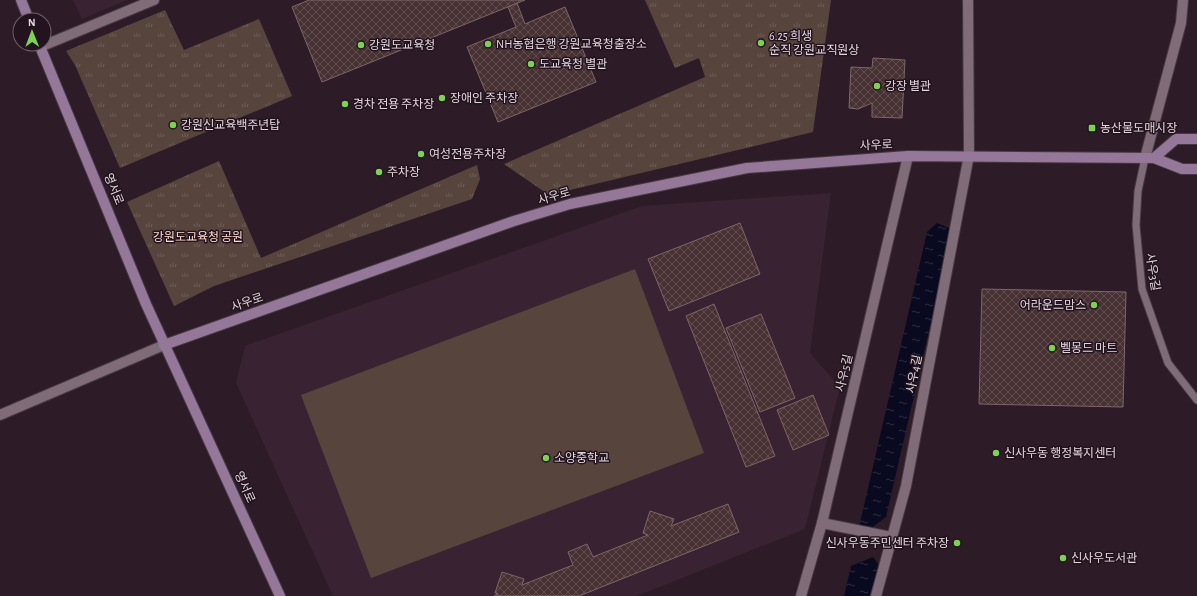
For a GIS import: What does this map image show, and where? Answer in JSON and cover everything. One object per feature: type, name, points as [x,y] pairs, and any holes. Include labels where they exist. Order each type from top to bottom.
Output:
[{"type":"street","points":[[21,0],[26,12]]},
{"type":"street","points":[[52,41],[154,0]]},
{"type":"street","points":[[968,0],[969,155]]},
{"type":"street","points":[[1149,158],[1181,23],[1183,0]]},
{"type":"street","name":"영서로","points":[[42,52],[164,345],[280,596]]},
{"type":"street","points":[[1149,158],[1176,139],[1197,139]]},
{"type":"street","name":"사우로","points":[[164,345],[514,221],[570,204],[747,168],[908,156],[969,155],[1149,158],[1182,169],[1197,169]]},
{"type":"street","name":"사우4길","points":[[876,596],[906,486],[969,155]]},
{"type":"street","name":"사우5길","points":[[801,596],[822,523],[908,156]]},
{"type":"street","points":[[0,415],[164,345]]},
{"type":"street","points":[[822,523],[891,537]]},
{"type":"lane","name":"사우3길","points":[[1149,158],[1138,191],[1136,225],[1142,289],[1168,363],[1197,400]]},
{"type":"shaded area","points":[[73,0],[127,0],[82,19]]},
{"type":"shaded area","name":"소양중학교","points":[[831,193],[810,353],[840,387],[805,529],[637,596],[333,596],[236,383],[245,346],[642,206]]},
{"type":"green space","points":[[645,0],[831,0],[813,132],[549,195],[504,164],[705,77],[699,58],[675,68]]},
{"type":"green space","points":[[165,10],[184,50],[259,19],[292,96],[120,168],[75,65],[66,51]]},
{"type":"green space","name":"강원도교육청 공원","points":[[219,161],[261,258],[477,165],[480,179],[472,199],[214,286],[174,306],[127,202]]},
{"type":"green space","points":[[635,269],[704,453],[371,578],[301,395]]},
{"type":"water","points":[[937,223],[954,230],[948,249],[886,517],[870,529],[859,527],[927,232]]},
{"type":"water","points":[[873,557],[880,566],[871,596],[844,596],[851,566]]},
{"type":"building","name":"강원도교육청","points":[[309,0],[525,0],[322,82],[292,7]]},
{"type":"building","name":"도교육청 별관","points":[[517,3],[525,24],[565,7],[596,82],[498,122],[467,47],[516,27],[508,7]]},
{"type":"building","name":"강장 별관","points":[[873,58],[905,60],[902,118],[872,117],[872,103],[858,109],[849,108],[851,67],[872,68]]},
{"type":"building","points":[[740,223],[760,274],[669,311],[648,259]]},
{"type":"building","name":"벨몽드 마트","points":[[982,289],[1126,292],[1123,407],[979,404]]},
{"type":"building","points":[[714,304],[775,456],[746,467],[686,316]]},
{"type":"building","points":[[761,314],[795,398],[760,412],[726,328]]},
{"type":"building","points":[[813,395],[829,435],[793,450],[777,410]]},
{"type":"building","points":[[728,504],[739,532],[579,596],[494,596],[498,594],[495,593],[502,572],[524,579],[522,585],[573,565],[568,552],[587,544],[593,557],[648,535],[643,533],[650,511],[674,519],[671,526]]},
{"type":"place","name":"6.25 희생 순직 강원교직원상","points":[[761,43]]},
{"type":"place","name":"NH농협은행 강원교육청출장소","points":[[488,44]]},
{"type":"place","name":"강원도교육청","points":[[361,45]]},
{"type":"place","name":"도교육청 별관","points":[[531,64]]},
{"type":"place","name":"강장 별관","points":[[877,86]]},
{"type":"place","name":"장애인 주차장","points":[[442,98]]},
{"type":"place","name":"경차 전용 주차장","points":[[345,104]]},
{"type":"place","name":"강원신교육백주년탑","points":[[173,125]]},
{"type":"place","name":"농산물도매시장","points":[[1092,128]]},
{"type":"place","name":"여성전용주차장","points":[[421,154]]},
{"type":"place","name":"주차장","points":[[379,172]]},
{"type":"place","name":"어라운드맘스","points":[[1094,305]]},
{"type":"place","name":"벨몽드 마트","points":[[1052,348]]},
{"type":"place","name":"신사우동 행정복지센터","points":[[996,453]]},
{"type":"place","name":"소양중학교","points":[[546,458]]},
{"type":"place","name":"신사우동주민센터 주차장","points":[[957,543]]},
{"type":"place","name":"신사우도서관","points":[[1063,558]]}]
